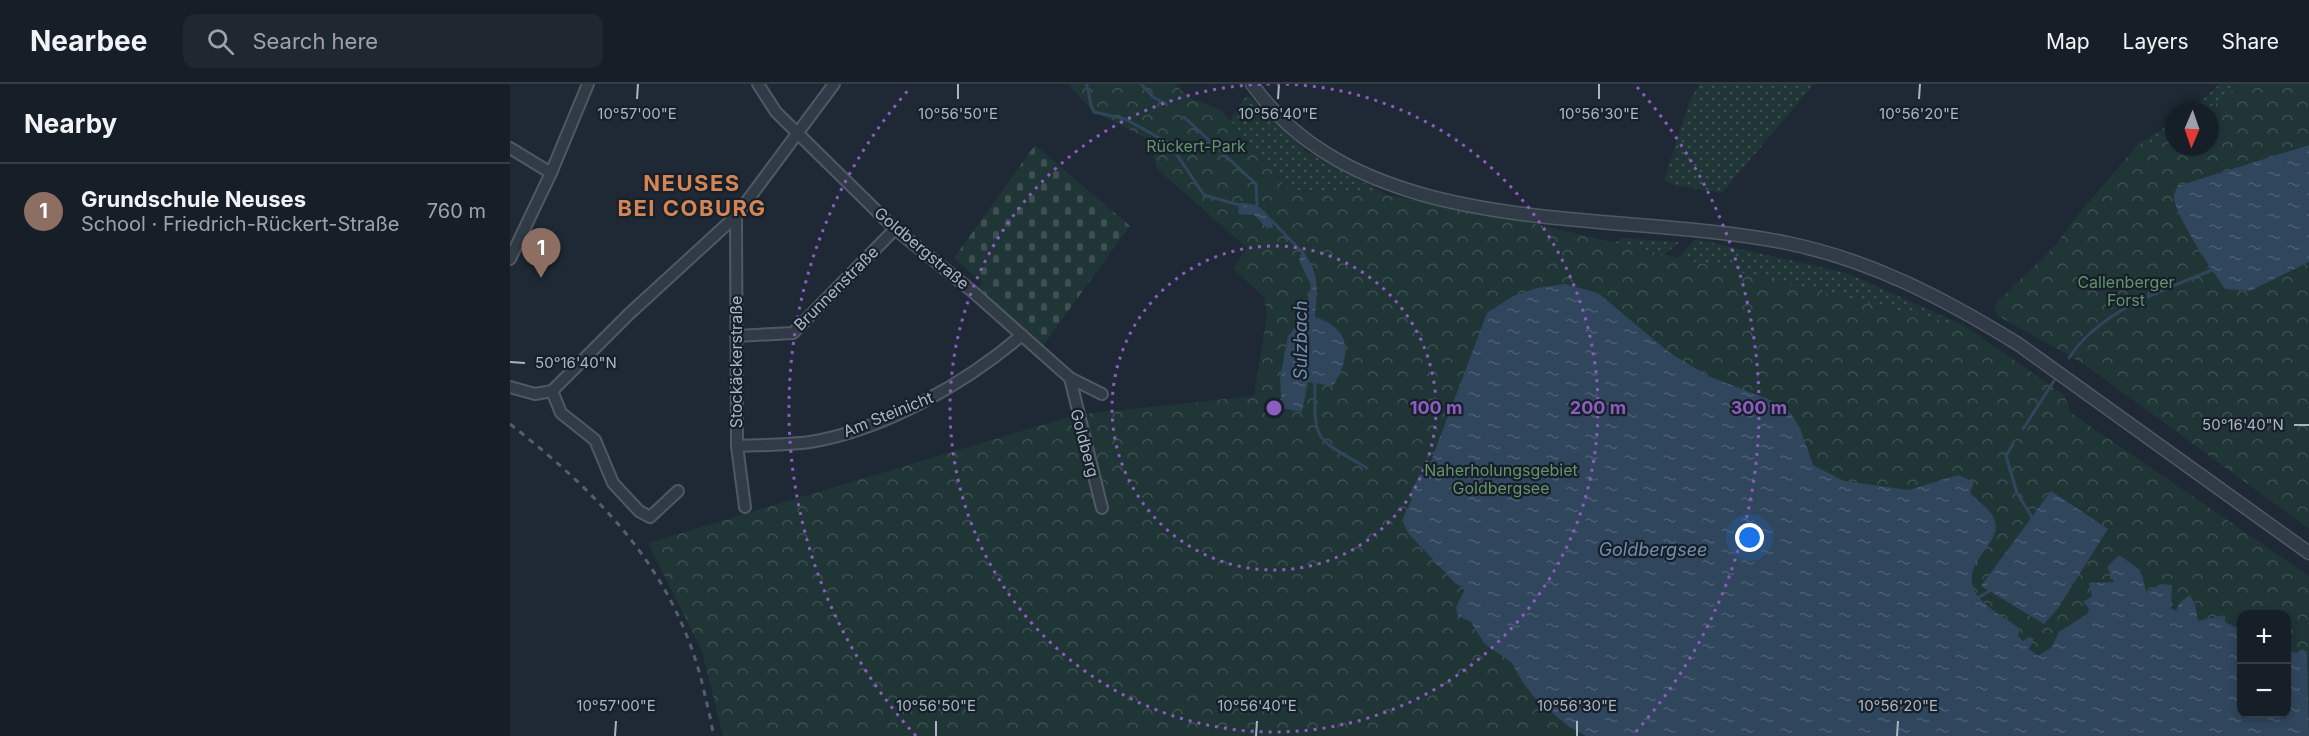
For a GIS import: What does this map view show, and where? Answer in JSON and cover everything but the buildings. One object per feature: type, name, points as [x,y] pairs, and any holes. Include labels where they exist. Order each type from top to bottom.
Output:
[{"type":"street","points":[[510,259],[551,173],[588,84]]},
{"type":"street","name":"Goldbergstraße","points":[[758,84],[776,112],[895,229],[972,291],[1070,378],[1102,394]]},
{"type":"street","points":[[510,387],[535,394],[552,391],[629,314],[736,216],[834,84]]},
{"type":"street","points":[[1254,87],[1294,129],[1317,148],[1347,165],[1405,189],[1481,207],[1540,215],[1688,227],[1787,243],[1898,277],[1971,314],[2018,344],[2309,553]]},
{"type":"street","points":[[510,148],[551,173]]},
{"type":"street","name":"Stockäckerstraße","points":[[736,216],[736,446],[746,507]]},
{"type":"street","name":"Brunnenstraße","points":[[736,336],[792,333],[895,229]]},
{"type":"street","name":"Am Steinicht","points":[[736,446],[813,441],[856,429],[905,410],[978,371],[1022,336]]},
{"type":"street","name":"Goldberg","points":[[1070,378],[1102,508]]},
{"type":"street","points":[[552,391],[561,413],[595,440],[613,483],[639,511],[650,517],[678,491]]},
{"type":"green space","name":"Naherholungsgebiet Goldbergsee","points":[[1068,84],[1174,84],[1190,98],[1221,110],[1288,190],[1371,192],[1532,223],[1965,326],[2064,395],[2071,413],[2309,576],[2309,736],[723,736],[702,651],[648,543],[1075,415],[1254,396],[1267,314],[1264,297],[1233,269],[1247,248],[1157,169],[1150,140],[1094,112]]},
{"type":"green space","points":[[1700,84],[1814,84],[1722,193],[1674,185],[1664,180],[1690,100]]},
{"type":"green space","points":[[2220,84],[2241,84],[2218,102],[2199,102]]},
{"type":"green space","name":"Callenberger Forst","points":[[2241,84],[2309,84],[2309,145],[2285,154],[2177,208],[2205,260],[2225,289],[2250,291],[2309,262],[2309,529],[2084,364],[1998,316],[1994,309],[1997,302],[2055,246],[2072,222],[2138,144],[2158,143],[2165,139],[2165,156],[2219,156],[2218,102]]},
{"type":"green space","points":[[1247,95],[1307,152],[1387,195],[1371,192],[1288,190],[1230,120]]},
{"type":"green space","points":[[2165,128],[2165,139],[2158,143],[2138,144]]},
{"type":"green space","points":[[1035,145],[1130,226],[1042,347],[978,289],[982,282],[954,258]]},
{"type":"green space","points":[[1622,238],[1680,242],[1658,259],[1599,250]]},
{"type":"green space","points":[[1695,239],[1847,273],[1965,326],[1645,297]]},
{"type":"water","points":[[2309,145],[2309,262],[2250,291],[2225,289],[2194,242],[2179,213],[2174,194],[2178,186]]},
{"type":"water","points":[[1240,203],[1252,204],[1260,208],[1274,223],[1268,229],[1254,215],[1238,214]]},
{"type":"water","points":[[1302,250],[1315,275],[1317,289],[1315,317],[1327,322],[1342,336],[1345,354],[1333,386],[1308,382],[1302,412],[1282,408],[1280,379],[1288,336],[1305,315],[1311,285],[1299,261]]},
{"type":"water","name":"Goldbergsee","points":[[1565,284],[1598,293],[1670,353],[1708,376],[1786,406],[1800,428],[1813,465],[1844,481],[1909,490],[1958,475],[1974,482],[1970,493],[1990,512],[1995,523],[1995,533],[1977,561],[1972,583],[1981,600],[2020,629],[2018,636],[2023,641],[2029,637],[2034,639],[2029,649],[2038,656],[2051,648],[2059,632],[2087,614],[2089,609],[2083,602],[2092,596],[2089,583],[2114,582],[2107,567],[2119,555],[2140,570],[2147,593],[2160,584],[2172,585],[2171,608],[2176,611],[2180,602],[2190,595],[2195,605],[2198,621],[2225,615],[2225,622],[2237,628],[2237,718],[2291,718],[2291,650],[2297,653],[2302,649],[2307,652],[2309,736],[1586,736],[1568,726],[1534,697],[1512,663],[1484,643],[1471,622],[1458,616],[1456,607],[1465,589],[1455,583],[1408,533],[1402,520],[1412,499],[1409,496],[1420,474],[1425,477],[1487,313],[1513,296],[1537,288]]},
{"type":"water","points":[[2051,491],[2108,529],[2056,611],[2044,624],[1981,586]]},
{"type":"waterway","name":"Sulzbach","points":[[1086,84],[1094,112],[1125,119],[1169,143],[1204,195],[1243,206]]},
{"type":"waterway","name":"Sulzbach","points":[[1141,84],[1153,97],[1166,104]]},
{"type":"waterway","name":"Sulzbach","points":[[1184,117],[1256,184],[1257,206]]},
{"type":"waterway","name":"Sulzbach","points":[[1272,221],[1303,253]]},
{"type":"waterway","points":[[2069,358],[2082,341],[2115,315],[2153,294],[2212,270]]},
{"type":"waterway","name":"Sulzbach","points":[[1315,380],[1315,416],[1320,436],[1336,450],[1367,468]]},
{"type":"waterway","points":[[2023,429],[2054,381]]},
{"type":"waterway","points":[[2013,444],[2006,456],[2017,493],[2032,517],[2031,521]]},
{"type":"waterway","points":[[1976,599],[1991,590]]},
{"type":"railway","points":[[510,424],[544,451],[605,509],[655,574],[675,610],[692,649],[711,719],[713,736]]},
{"type":"place","name":"Grundschule Neuses","points":[[541,278]]},
{"type":"district","name":"NEUSES BEI COBURG","points":[[692,196]]},
{"type":"park label","name":"Rückert-Park","points":[[1196,146]]}]
